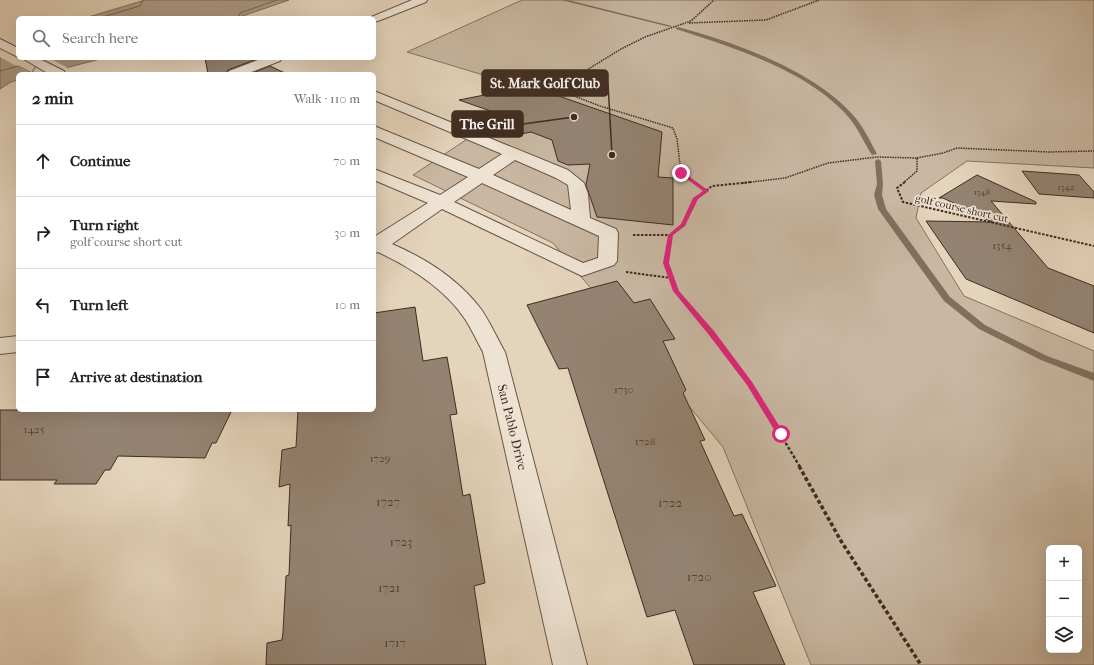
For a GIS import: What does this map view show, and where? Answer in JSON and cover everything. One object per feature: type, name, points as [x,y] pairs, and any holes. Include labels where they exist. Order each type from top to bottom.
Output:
[{"type":"street","points":[[376,18],[422,0]]},
{"type":"street","points":[[0,44],[16,52]]},
{"type":"street","points":[[32,60],[55,72]]},
{"type":"street","points":[[239,72],[269,60]]},
{"type":"street","points":[[376,97],[562,174],[576,183],[579,194],[581,222]]},
{"type":"street","points":[[376,133],[481,176],[581,222],[609,233],[607,261],[582,270],[440,202],[376,175]]},
{"type":"street","points":[[376,244],[514,153]]},
{"type":"street","name":"San Pablo Drive","points":[[376,245],[412,260],[446,285],[473,314],[494,352],[570,665]]},
{"type":"street","points":[[0,346],[16,344]]},
{"type":"path","points":[[706,191],[681,173],[677,139],[673,128],[600,106],[574,96],[573,83],[596,64],[621,48],[645,37],[685,23],[700,15],[714,0]]},
{"type":"path","points":[[685,23],[766,20],[819,0]]},
{"type":"path","points":[[609,233],[623,235],[671,235],[683,225],[696,198],[712,186],[785,178],[828,163],[870,158],[917,158],[943,153],[957,148],[1049,152],[1094,151]]},
{"type":"path","name":"golf course short cut","points":[[917,158],[917,171],[897,188],[903,202],[1094,246]]},
{"type":"path","points":[[671,235],[666,263],[676,291],[712,333],[750,383],[781,434],[841,541],[920,665]]},
{"type":"path","points":[[595,266],[643,275],[671,278]]},
{"type":"shaded area","points":[[522,0],[1094,0],[1094,168],[967,161],[921,193],[916,218],[964,296],[1094,351],[1094,665],[811,665],[723,447],[553,243],[413,175],[502,116],[543,93],[407,52]]},
{"type":"water","points":[[145,0],[289,0],[243,16],[92,16]]},
{"type":"water","points":[[0,48],[16,57],[16,60],[96,60],[50,72],[16,72],[16,81],[0,89]]},
{"type":"pier","points":[[16,41],[16,60],[53,60],[70,69],[58,72],[27,72],[0,57],[0,46]]},
{"type":"building","points":[[205,60],[254,60],[228,70],[227,72],[208,72]]},
{"type":"building","points":[[270,66],[283,72],[255,72]]},
{"type":"building","points":[[530,86],[662,132],[658,177],[673,178],[673,225],[597,217],[586,185],[590,164],[568,165],[558,161],[552,140],[531,132],[521,134],[495,125],[499,114],[459,100]]},
{"type":"building","points":[[1022,171],[1079,175],[1094,192],[1094,198],[1039,194]]},
{"type":"building","points":[[977,175],[1036,202],[1036,204],[991,201],[1048,268],[1094,286],[1094,333],[966,279],[926,221],[992,222],[943,198],[939,198]]},
{"type":"building","points":[[617,281],[634,303],[650,299],[675,339],[663,341],[686,390],[683,393],[705,440],[700,441],[734,516],[742,514],[776,586],[753,592],[785,665],[694,665],[675,610],[647,617],[568,368],[559,369],[527,305]]},
{"type":"building","points":[[415,307],[423,361],[447,357],[457,414],[450,415],[463,496],[470,494],[485,583],[474,586],[486,665],[266,665],[267,643],[282,640],[286,576],[289,575],[291,525],[288,526],[290,484],[279,487],[282,450],[296,447],[298,412],[376,412],[376,313]]},
{"type":"building","points":[[0,410],[16,410],[16,412],[231,412],[216,443],[212,443],[205,458],[118,456],[110,470],[105,470],[96,484],[54,484],[57,480],[0,480]]},
{"type":"waterway","points":[[563,0],[670,26]]},
{"type":"waterway","points":[[678,28],[747,52],[796,74],[818,87],[837,102],[852,117],[874,154]]},
{"type":"waterway","points":[[878,161],[880,184],[878,195],[882,209],[947,299],[982,327],[1044,358],[1094,377]]},
{"type":"place","name":"The Grill","points":[[574,117]]},
{"type":"place","name":"St. Mark Golf Club","points":[[612,155]]},
{"type":"route","points":[[681,173],[706,191],[696,198],[683,225],[671,235],[666,263],[676,291],[712,333],[750,383],[781,434]]}]
